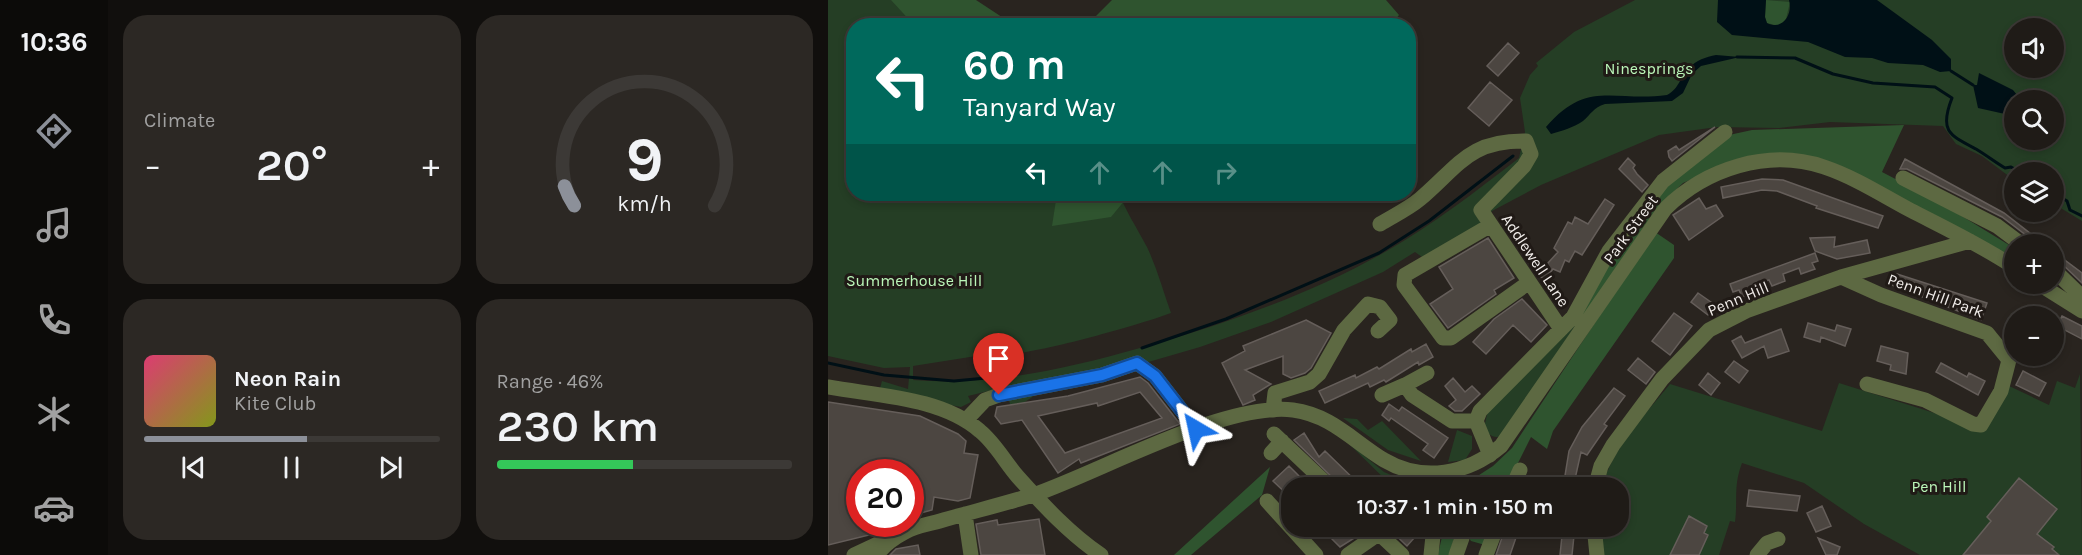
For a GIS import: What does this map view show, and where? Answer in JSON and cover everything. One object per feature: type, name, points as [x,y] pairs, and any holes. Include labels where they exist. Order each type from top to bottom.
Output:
[{"type":"street","name":"Addlewell Lane","points":[[1476,421],[1480,411],[1573,317],[1610,251],[1663,181],[1725,132]]},
{"type":"street","name":"Addlewell Lane","points":[[1380,224],[1418,200],[1468,154],[1502,141],[1526,141],[1531,154],[1524,166],[1481,210],[1561,329]]},
{"type":"street","name":"Park Street","points":[[1490,455],[1512,430],[1661,214],[1687,190],[1718,172],[1738,166],[1774,161],[1812,164],[1860,183],[2004,261]]},
{"type":"street","points":[[1903,178],[1997,226],[2008,234]]},
{"type":"street","points":[[1491,225],[1405,275],[1404,285],[1443,338],[1451,338],[1528,283]]},
{"type":"street","name":"Penn Hill","points":[[1598,477],[1601,466],[1613,445],[1662,379],[1694,342],[1721,322],[1841,277],[1970,241]]},
{"type":"street","name":"Penn Hill Park","points":[[1841,277],[1881,295],[1987,333],[2009,360],[2001,391],[1981,425],[1973,424],[1925,400],[1867,384]]},
{"type":"street","points":[[2064,280],[2082,297]]},
{"type":"street","points":[[2056,294],[2082,311]]},
{"type":"street","points":[[1273,410],[1275,393],[1310,382],[1320,374],[1344,330],[1368,304],[1380,307],[1390,320],[1378,332]]},
{"type":"street","points":[[966,420],[985,400],[992,397],[1102,375],[1137,363],[1155,376],[1196,429]]},
{"type":"street","points":[[1382,395],[1427,373]]},
{"type":"street","points":[[1405,385],[1412,395],[1452,422],[1476,421],[1490,455],[1448,477]]},
{"type":"street","points":[[828,387],[941,409],[966,420],[981,431],[1034,494],[1081,542],[1101,555]]},
{"type":"street","points":[[924,526],[1034,494],[1087,475],[1196,429],[1254,412],[1273,410],[1314,414],[1334,423],[1398,468],[1426,477]]},
{"type":"street","points":[[1271,453],[1278,438],[1319,477]]},
{"type":"street","points":[[1517,477],[1520,470]]},
{"type":"street","points":[[1267,501],[1316,555]]},
{"type":"street","points":[[965,514],[971,555]]},
{"type":"street","points":[[854,555],[892,537]]},
{"type":"street","points":[[877,555],[898,537]]},
{"type":"street","points":[[1348,555],[1367,537]]},
{"type":"street","points":[[1382,537],[1402,555]]},
{"type":"street","points":[[1431,555],[1433,537]]},
{"type":"street","points":[[1486,555],[1493,537]]},
{"type":"street","points":[[1595,537],[1597,555]]},
{"type":"street","points":[[1456,555],[1462,538]]},
{"type":"street","points":[[1757,555],[1768,539]]},
{"type":"green space","name":"Ninesprings","points":[[828,0],[949,0],[966,18],[846,18],[846,201],[1123,201],[1151,255],[1171,313],[1107,333],[1023,353],[989,354],[913,366],[913,380],[942,381],[1000,378],[1056,369],[1172,339],[1296,295],[1385,252],[1437,219],[1519,158],[1525,132],[1520,98],[1530,75],[1538,66],[1536,63],[1574,32],[1635,0],[2082,0],[2082,221],[2064,210],[2064,162],[2004,162],[2004,172],[1982,156],[1956,144],[1943,126],[1830,122],[1779,128],[1717,127],[1659,135],[1541,185],[1492,211],[1485,222],[1422,257],[1415,252],[1383,272],[1271,322],[1200,347],[1035,395],[1012,411],[1005,387],[968,396],[971,402],[961,407],[879,392],[882,381],[908,389],[910,367],[884,368],[828,356]]},
{"type":"green space","points":[[891,0],[976,0],[1003,18],[908,18]]},
{"type":"green space","points":[[1112,0],[1386,0],[1399,15],[1397,18],[1094,18]]},
{"type":"green space","points":[[1766,0],[1790,2],[1786,19],[1779,26],[1767,23]]},
{"type":"green space","points":[[1904,125],[1882,172],[1934,199],[2004,242],[2004,258],[1838,167],[1737,159],[1683,183],[1657,208],[1579,322],[1582,305],[1655,194],[1729,135],[1752,130]]},
{"type":"green space","points":[[1056,201],[1124,201],[1111,217],[1052,226]]},
{"type":"green space","points":[[1655,232],[1674,245],[1674,258],[1553,431],[1547,449],[1531,437],[1511,477],[1476,477],[1493,466],[1512,448]]},
{"type":"green space","points":[[1578,322],[1502,436],[1494,437],[1490,434],[1484,428],[1488,410]]},
{"type":"green space","name":"Pen Hill","points":[[2080,374],[2082,555],[1920,555],[1864,524],[1804,483],[1742,463],[1737,486],[1735,522],[1730,521],[1719,555],[1600,555],[1599,537],[1629,537],[1629,477],[1605,477],[1607,472],[1621,445],[1670,384],[1822,431],[1839,383],[1982,428],[2007,385],[2049,405],[2057,381],[2075,388]]},
{"type":"green space","points":[[1343,418],[1357,419],[1368,430],[1382,421],[1421,461],[1388,450]]},
{"type":"green space","points":[[1457,430],[1472,436],[1472,449],[1465,460],[1448,462]]},
{"type":"green space","points":[[1344,439],[1384,472],[1396,477],[1383,477]]},
{"type":"green space","points":[[1270,467],[1262,495],[1191,555],[1174,555]]},
{"type":"green space","points":[[1442,537],[1455,537],[1449,555],[1438,555]]},
{"type":"green space","points":[[1468,537],[1488,537],[1485,545],[1471,541]]},
{"type":"shaded area","points":[[1718,0],[1766,0],[1767,23],[1778,25],[1788,16],[1789,0],[1877,0],[1932,40],[1951,59],[1951,71],[1940,72],[1923,65],[1888,63],[1872,58],[1845,57],[1808,42],[1732,35],[1717,22]]},
{"type":"shaded area","points":[[1716,55],[1740,57],[1701,66],[1692,74],[1683,93],[1672,101],[1605,104],[1568,129],[1551,134],[1546,127],[1561,112],[1588,98],[1667,95],[1675,89],[1692,65],[1701,59]]},
{"type":"shaded area","points":[[1979,73],[2013,90],[2004,90],[2004,114],[1978,108],[1973,85],[1977,85]]},
{"type":"building","points":[[1508,43],[1519,53],[1498,76],[1487,66]]},
{"type":"building","points":[[1490,82],[1512,100],[1489,126],[1468,108]]},
{"type":"building","points":[[1715,127],[1672,161],[1669,157],[1668,151],[1676,146],[1679,150]]},
{"type":"building","points":[[1628,158],[1635,165],[1633,168],[1637,174],[1648,185],[1642,192],[1619,169]]},
{"type":"building","points":[[1905,159],[2004,213],[2004,219],[1907,169],[1900,169]]},
{"type":"building","points":[[1762,179],[1783,180],[1883,216],[1878,228],[1816,208],[1817,206],[1777,191],[1762,190],[1723,198],[1721,187]]},
{"type":"building","points":[[1699,198],[1706,209],[1716,205],[1723,216],[1689,240],[1673,215]]},
{"type":"building","points":[[1605,199],[1614,205],[1582,255],[1575,251],[1569,262],[1565,260],[1560,272],[1553,269],[1545,279],[1537,275],[1558,252],[1554,248],[1568,222],[1572,224],[1575,217],[1588,224]]},
{"type":"building","points":[[2009,222],[2016,222],[2031,234],[2024,234]]},
{"type":"building","points":[[1835,237],[1834,247],[1867,240],[1870,253],[1837,259],[1815,251],[1810,238]]},
{"type":"building","points":[[1488,238],[1514,278],[1494,290],[1496,294],[1448,328],[1430,304],[1453,289],[1439,267]]},
{"type":"building","points":[[1815,253],[1818,261],[1812,263],[1815,269],[1801,274],[1799,268],[1783,274],[1785,281],[1772,286],[1769,280],[1753,285],[1756,292],[1742,297],[1739,290],[1733,292],[1730,284]]},
{"type":"building","points":[[2064,260],[2082,273],[2082,283],[2064,266]]},
{"type":"building","points":[[1897,274],[1987,303],[1981,320],[1892,285]]},
{"type":"building","points":[[1698,293],[1715,305],[1708,315],[1691,302]]},
{"type":"building","points":[[1522,299],[1547,325],[1531,342],[1513,325],[1486,354],[1473,342],[1494,319]]},
{"type":"building","points":[[1674,313],[1692,326],[1670,355],[1652,341]]},
{"type":"building","points":[[2064,317],[2082,326],[2082,339],[2064,330]]},
{"type":"building","points":[[1306,320],[1331,333],[1311,368],[1291,378],[1283,374],[1283,356],[1245,370],[1271,384],[1253,395],[1255,400],[1243,405],[1222,363],[1245,351],[1243,346]]},
{"type":"building","points":[[1808,323],[1835,331],[1837,325],[1851,329],[1845,346],[1821,337],[1820,342],[1804,337]]},
{"type":"building","points":[[1781,329],[1789,351],[1768,358],[1764,346],[1742,358],[1732,341],[1741,336],[1745,343]]},
{"type":"building","points":[[1426,344],[1433,357],[1419,365],[1418,362],[1386,382],[1384,380],[1370,387],[1368,383],[1325,403],[1319,391],[1355,375],[1356,378],[1377,367],[1379,369],[1411,349],[1412,352]]},
{"type":"building","points":[[1881,346],[1908,353],[1906,374],[1890,370],[1891,365],[1877,361]]},
{"type":"building","points":[[1638,358],[1655,372],[1646,384],[1628,370]]},
{"type":"building","points":[[1734,361],[1748,371],[1739,383],[1725,372]]},
{"type":"building","points":[[1941,363],[1967,377],[1969,373],[1985,381],[1978,395],[1936,372]]},
{"type":"building","points":[[2023,371],[2046,383],[2039,396],[2016,385]]},
{"type":"building","points":[[1708,373],[1720,383],[1711,395],[1699,385]]},
{"type":"building","points":[[1140,377],[1148,383],[1180,424],[1081,463],[1079,459],[1058,473],[1022,420],[1001,424],[995,416],[997,407],[1068,396]],"holes":[[[1140,392],[1162,418],[1065,453],[1038,416],[1097,403],[1098,406]]]},
{"type":"building","points":[[1453,378],[1465,392],[1472,386],[1480,394],[1462,411],[1455,411],[1449,406],[1456,400],[1445,386]]},
{"type":"building","points":[[1614,388],[1625,396],[1604,424],[1607,426],[1587,455],[1581,452],[1575,477],[1565,477],[1569,451],[1582,427]]},
{"type":"building","points":[[828,402],[920,416],[958,434],[966,441],[964,453],[978,455],[970,498],[958,501],[934,497],[932,510],[924,512],[924,459],[846,459],[846,537],[861,537],[828,545]]},
{"type":"building","points":[[1389,404],[1399,411],[1402,407],[1448,438],[1434,458],[1423,450],[1428,444],[1391,418],[1389,421],[1382,415]]},
{"type":"building","points":[[1304,433],[1319,457],[1325,451],[1352,477],[1332,477],[1294,440]]},
{"type":"building","points":[[1289,466],[1300,477],[1281,477],[1281,489],[1273,481]]},
{"type":"building","points":[[2019,478],[2057,509],[2037,534],[2054,547],[2052,549],[2059,555],[1963,555],[1991,521],[1987,517]]},
{"type":"building","points":[[1749,490],[1800,496],[1797,511],[1747,506]]},
{"type":"building","points":[[1822,506],[1831,526],[1816,532],[1807,513]]},
{"type":"building","points":[[1689,516],[1707,526],[1704,533],[1708,535],[1699,555],[1670,555]]},
{"type":"building","points":[[1039,519],[1045,555],[981,555],[976,524],[997,520],[998,525]]},
{"type":"building","points":[[1330,537],[1356,537],[1340,547]]},
{"type":"building","points":[[1398,537],[1415,537],[1407,546]]},
{"type":"building","points":[[1502,537],[1516,537],[1510,555],[1496,555]]},
{"type":"building","points":[[1562,537],[1574,537],[1572,555],[1560,555]]},
{"type":"building","points":[[1818,538],[1840,547],[1837,555],[1826,555]]},
{"type":"building","points":[[918,545],[920,555],[890,555],[896,549]]},
{"type":"waterway","points":[[1737,57],[1795,58],[1833,74],[1873,83],[1935,87],[1952,98],[1946,118],[1949,131],[1959,140],[2004,167]]},
{"type":"waterway","points":[[1951,71],[1973,85]]},
{"type":"waterway","points":[[1142,348],[1226,319],[1379,253],[1429,221],[1513,156]]},
{"type":"waterway","points":[[2064,199],[2070,210],[2082,216]]},
{"type":"waterway","points":[[828,363],[884,375],[954,381],[986,378]]},
{"type":"route","points":[[999,395],[1102,375],[1137,363],[1142,364],[1155,376],[1190,418],[1196,429]]},
{"type":"park label","name":"Summerhouse Hill","points":[[914,280]]}]
